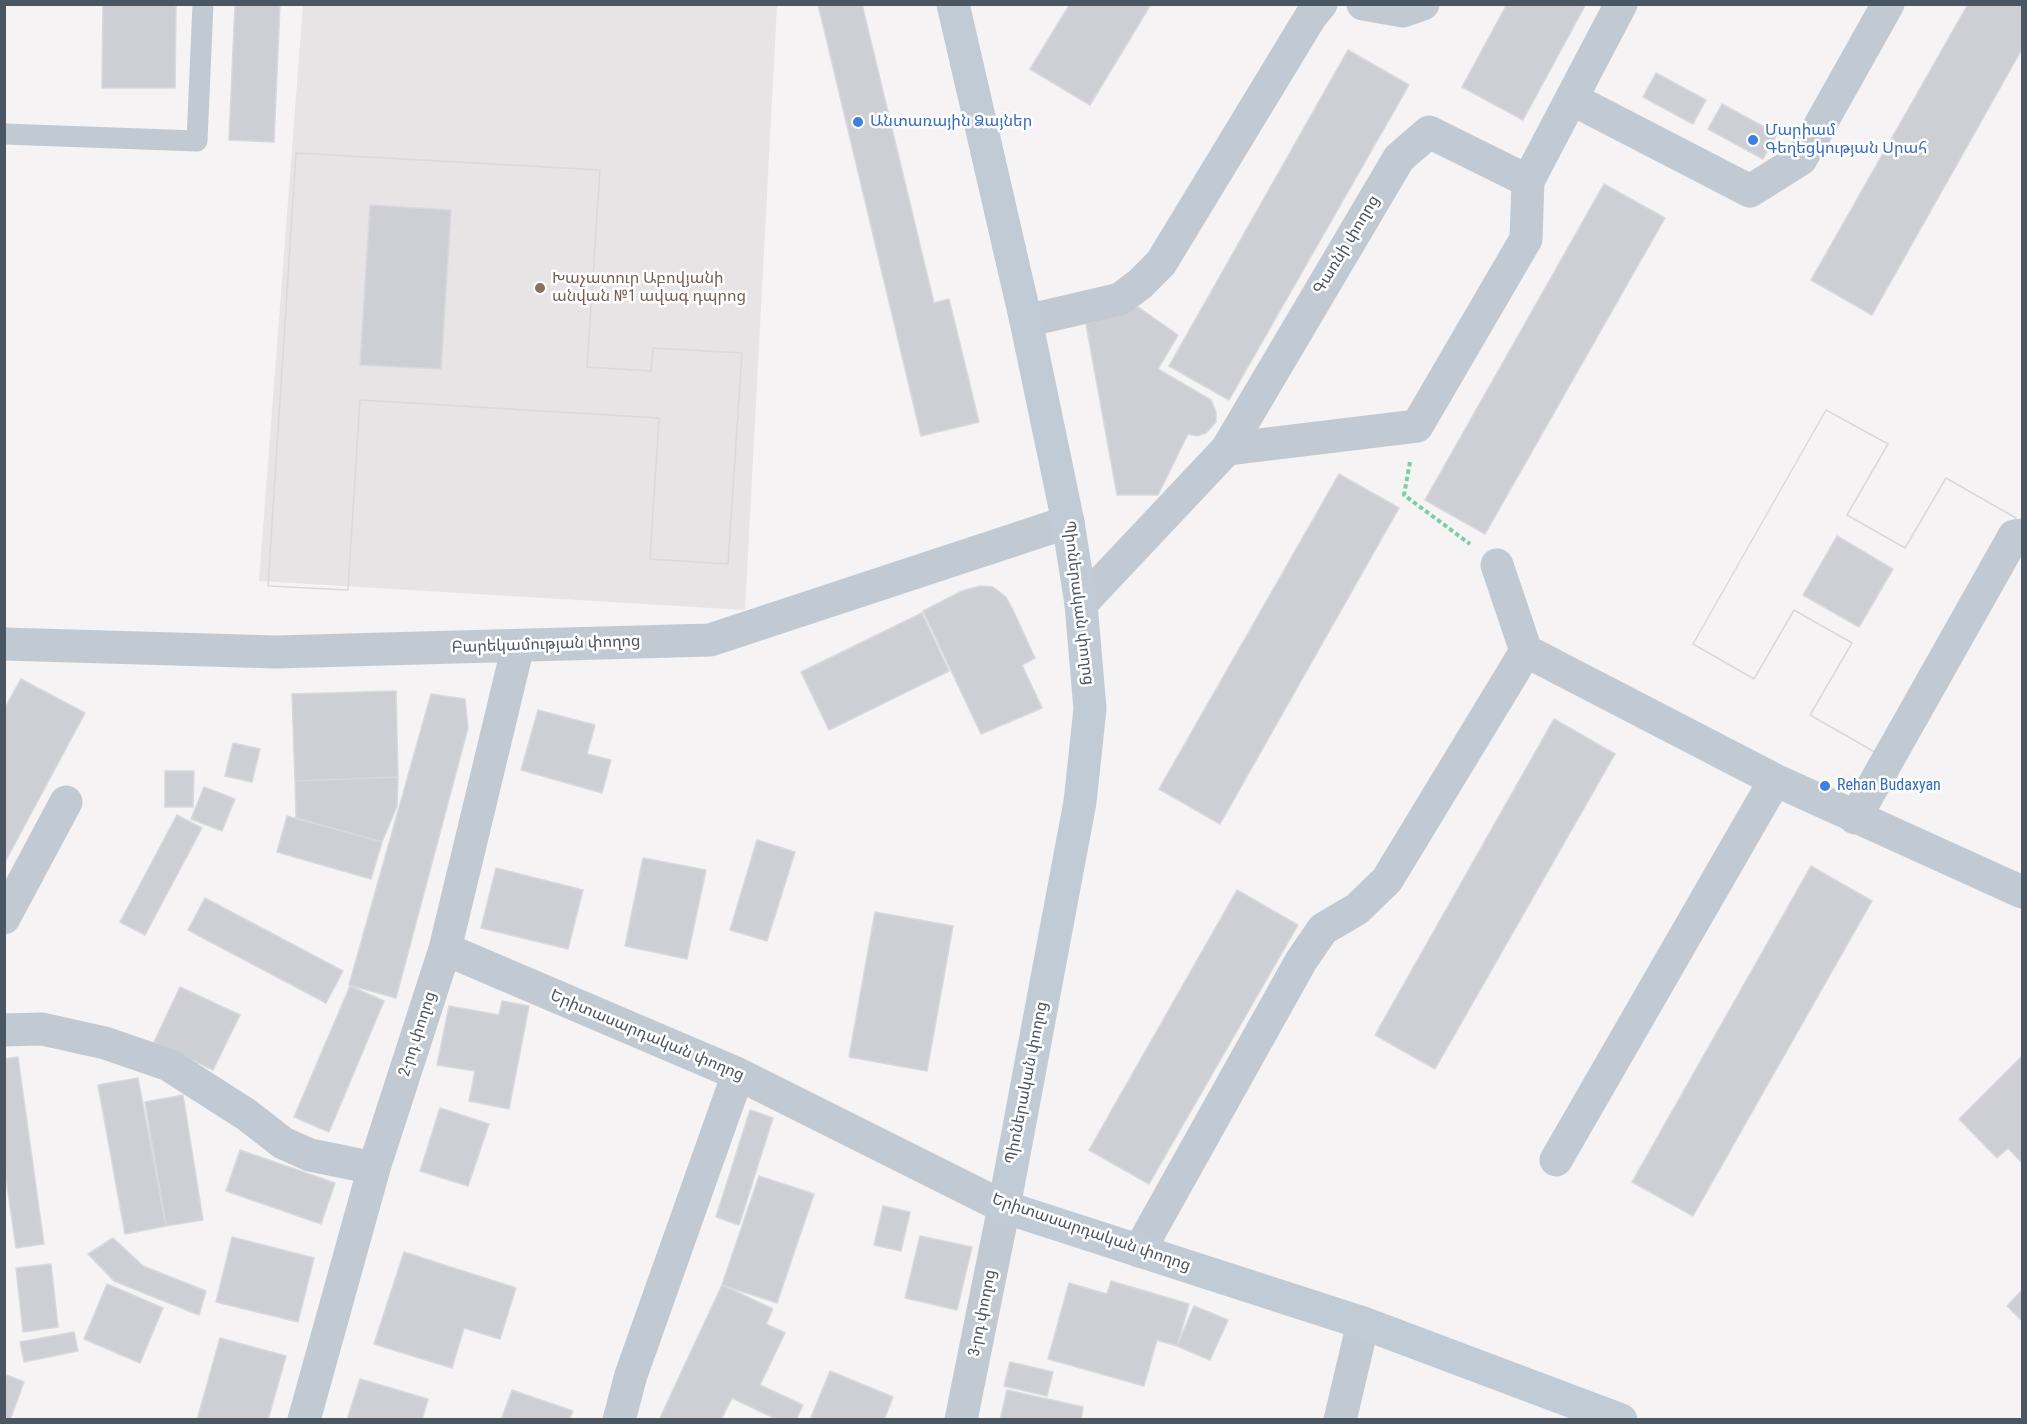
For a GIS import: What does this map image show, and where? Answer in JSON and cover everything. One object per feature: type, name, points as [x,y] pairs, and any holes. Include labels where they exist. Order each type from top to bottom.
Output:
[{"type":"street","name":"Պիոներական փողոց","points":[[953,4],[1026,321],[1068,522],[1081,604],[1090,709],[1080,802],[1004,1207]]},
{"type":"street","points":[[1363,4],[1403,11],[1423,4]]},
{"type":"street","points":[[1227,449],[1417,426],[1526,239],[1528,181],[1620,4]]},
{"type":"street","points":[[1572,99],[1750,191],[1801,159],[1888,4]]},
{"type":"street","points":[[1026,321],[1120,299],[1140,284],[1161,263],[1319,5]]},
{"type":"street","name":"Գառնի փողոց","points":[[1081,604],[1227,449],[1399,158],[1429,132],[1528,181]]},
{"type":"street","name":"Բարեկամության փողոց","points":[[4,644],[276,652],[710,640],[1068,522]]},
{"type":"street","points":[[1855,818],[2014,536],[2022,535]]},
{"type":"street","points":[[1497,565],[1526,651],[1775,780],[2022,892]]},
{"type":"street","name":"2-րդ փողոց","points":[[304,1419],[374,1168],[445,949],[518,645]]},
{"type":"street","points":[[1139,1251],[1300,961],[1323,929],[1357,909],[1387,880],[1526,651]]},
{"type":"street","points":[[1556,1161],[1775,780]]},
{"type":"street","points":[[4,918],[66,802]]},
{"type":"street","name":"Երիտասարդական փողոց","points":[[445,949],[738,1074],[1004,1207],[1363,1323],[1621,1419]]},
{"type":"street","points":[[4,1030],[42,1029],[105,1043],[169,1065],[247,1115],[283,1143],[310,1155],[374,1168]]},
{"type":"street","points":[[619,1419],[631,1375],[738,1074]]},
{"type":"street","name":"3-րդ փողոց","points":[[961,1419],[1004,1207]]},
{"type":"street","points":[[1340,1419],[1363,1323]]},
{"type":"lane","points":[[4,134],[197,141],[203,4]]},
{"type":"path","points":[[1417,426],[1404,495],[1497,565]]},
{"type":"shaded area","points":[[303,5],[777,5],[745,610],[259,581]]},
{"type":"building","points":[[103,4],[176,4],[175,88],[102,88]]},
{"type":"building","points":[[235,4],[280,4],[274,142],[229,140]]},
{"type":"building","points":[[818,4],[862,4],[934,303],[949,299],[979,422],[921,436]]},
{"type":"building","points":[[1070,4],[1151,4],[1090,105],[1030,69]]},
{"type":"building","points":[[1507,4],[1586,4],[1523,120],[1462,87]]},
{"type":"building","points":[[1968,4],[2022,4],[2022,49],[1872,315],[1811,280]]},
{"type":"building","points":[[1348,50],[1409,85],[1229,400],[1169,366]]},
{"type":"building","points":[[1656,73],[1706,100],[1693,124],[1643,97]]},
{"type":"building","points":[[1722,104],[1777,134],[1763,159],[1708,129]]},
{"type":"building","points":[[296,153],[600,170],[587,367],[651,371],[653,348],[742,353],[728,564],[650,559],[659,418],[360,400],[348,590],[268,586]],"holes":[[[370,205],[451,210],[441,369],[360,365]]]},
{"type":"building","points":[[296,153],[600,170],[587,367],[651,371],[653,348],[742,353],[728,564],[650,559],[659,418],[360,400],[348,590],[268,586]]},
{"type":"building","points":[[1604,184],[1665,218],[1485,534],[1425,500]]},
{"type":"building","points":[[1138,307],[1178,335],[1158,369],[1211,400],[1216,412],[1216,422],[1206,433],[1197,436],[1188,434],[1158,495],[1117,495],[1086,324]]},
{"type":"building","points":[[1826,410],[1888,444],[1847,515],[1905,548],[1946,478],[2016,518],[1880,755],[1810,715],[1852,643],[1794,610],[1754,679],[1693,644]],"holes":[[[1837,536],[1893,569],[1859,627],[1803,595]]]},
{"type":"building","points":[[1826,410],[1888,444],[1847,515],[1905,548],[1946,478],[2016,518],[1880,755],[1810,715],[1852,643],[1794,610],[1754,679],[1693,644]]},
{"type":"building","points":[[1339,474],[1399,508],[1220,824],[1159,789]]},
{"type":"building","points":[[980,586],[993,587],[1006,597],[1013,610],[1035,658],[1022,665],[1042,708],[981,734],[923,611],[962,591]]},
{"type":"building","points":[[922,613],[949,671],[829,730],[801,672]]},
{"type":"building","points":[[21,679],[85,713],[4,864],[4,709]]},
{"type":"building","points":[[396,691],[398,777],[295,781],[292,694]]},
{"type":"building","points":[[431,694],[465,699],[468,728],[396,998],[349,985]]},
{"type":"building","points":[[538,710],[595,725],[587,754],[611,760],[602,793],[521,770]]},
{"type":"building","points":[[1554,719],[1615,754],[1435,1069],[1375,1035]]},
{"type":"building","points":[[233,743],[260,749],[252,782],[225,776]]},
{"type":"building","points":[[165,771],[194,771],[193,807],[165,807]]},
{"type":"building","points":[[398,777],[397,806],[382,842],[296,818],[295,781]]},
{"type":"building","points":[[204,787],[235,799],[222,831],[191,819]]},
{"type":"building","points":[[177,815],[202,828],[145,935],[120,922]]},
{"type":"building","points":[[287,816],[382,842],[371,879],[277,852]]},
{"type":"building","points":[[757,840],[795,852],[767,941],[730,930]]},
{"type":"building","points":[[643,858],[706,870],[687,959],[625,946]]},
{"type":"building","points":[[1811,866],[1872,901],[1693,1216],[1632,1182]]},
{"type":"building","points":[[496,868],[583,890],[568,949],[481,928]]},
{"type":"building","points":[[1237,890],[1298,925],[1149,1184],[1089,1150]]},
{"type":"building","points":[[205,898],[343,971],[326,1003],[188,930]]},
{"type":"building","points":[[875,912],[953,926],[927,1071],[849,1057]]},
{"type":"building","points":[[350,986],[384,1001],[329,1132],[294,1117]]},
{"type":"building","points":[[180,987],[240,1015],[213,1070],[154,1042]]},
{"type":"building","points":[[502,1001],[529,1006],[509,1109],[469,1101],[475,1071],[437,1065],[449,1006],[499,1015]]},
{"type":"building","points":[[2022,1056],[2022,1163],[2008,1148],[1997,1158],[1959,1119]]},
{"type":"building","points":[[18,1057],[44,1244],[16,1248],[4,1165],[4,1059]]},
{"type":"building","points":[[138,1078],[166,1226],[125,1234],[98,1085]]},
{"type":"building","points":[[183,1095],[203,1220],[166,1226],[145,1102]]},
{"type":"building","points":[[440,1108],[489,1124],[468,1186],[420,1171]]},
{"type":"building","points":[[750,1110],[773,1118],[739,1225],[716,1217]]},
{"type":"building","points":[[240,1150],[335,1183],[321,1224],[226,1191]]},
{"type":"building","points":[[759,1176],[814,1194],[777,1303],[722,1285]]},
{"type":"building","points":[[883,1206],[910,1212],[901,1251],[874,1245]]},
{"type":"building","points":[[920,1236],[972,1247],[957,1310],[905,1298]]},
{"type":"building","points":[[232,1237],[314,1258],[298,1322],[216,1302]]},
{"type":"building","points":[[113,1238],[143,1266],[206,1291],[199,1315],[114,1281],[88,1254]]},
{"type":"building","points":[[404,1252],[516,1288],[500,1339],[464,1328],[452,1368],[374,1344]]},
{"type":"building","points":[[51,1264],[58,1327],[23,1332],[16,1268]]},
{"type":"building","points":[[1111,1281],[1189,1304],[1177,1346],[1157,1340],[1144,1386],[1048,1359],[1069,1283],[1107,1294]]},
{"type":"building","points":[[107,1284],[163,1308],[140,1363],[84,1339]]},
{"type":"building","points":[[722,1285],[773,1309],[766,1324],[785,1333],[760,1385],[803,1405],[796,1420],[778,1420],[732,1398],[721,1420],[659,1420]]},
{"type":"building","points":[[2022,1290],[2022,1321],[2007,1306]]},
{"type":"building","points":[[1194,1306],[1228,1320],[1210,1360],[1177,1346]]},
{"type":"building","points":[[74,1332],[78,1351],[24,1362],[20,1342]]},
{"type":"building","points":[[220,1338],[286,1356],[268,1420],[197,1420]]},
{"type":"building","points":[[1010,1362],[1053,1372],[1047,1396],[1004,1386]]},
{"type":"building","points":[[830,1371],[893,1397],[884,1420],[810,1420]]},
{"type":"building","points":[[4,1374],[24,1382],[10,1420],[4,1420]]},
{"type":"building","points":[[360,1379],[428,1399],[422,1420],[347,1420]]},
{"type":"building","points":[[512,1390],[573,1411],[569,1420],[501,1420]]},
{"type":"building","points":[[1007,1390],[1083,1407],[1081,1420],[1000,1420]]},
{"type":"place","name":"Անտառային Ձայներ","points":[[858,122]]},
{"type":"place","name":"Մարիամ Գեղեցկության Սրահ","points":[[1753,140]]},
{"type":"place","name":"Խաչատուր Աբովյանի անվան №1 ավագ դպրոց","points":[[540,288]]},
{"type":"place","name":"Rehan Budaxyan","points":[[1825,786]]}]
